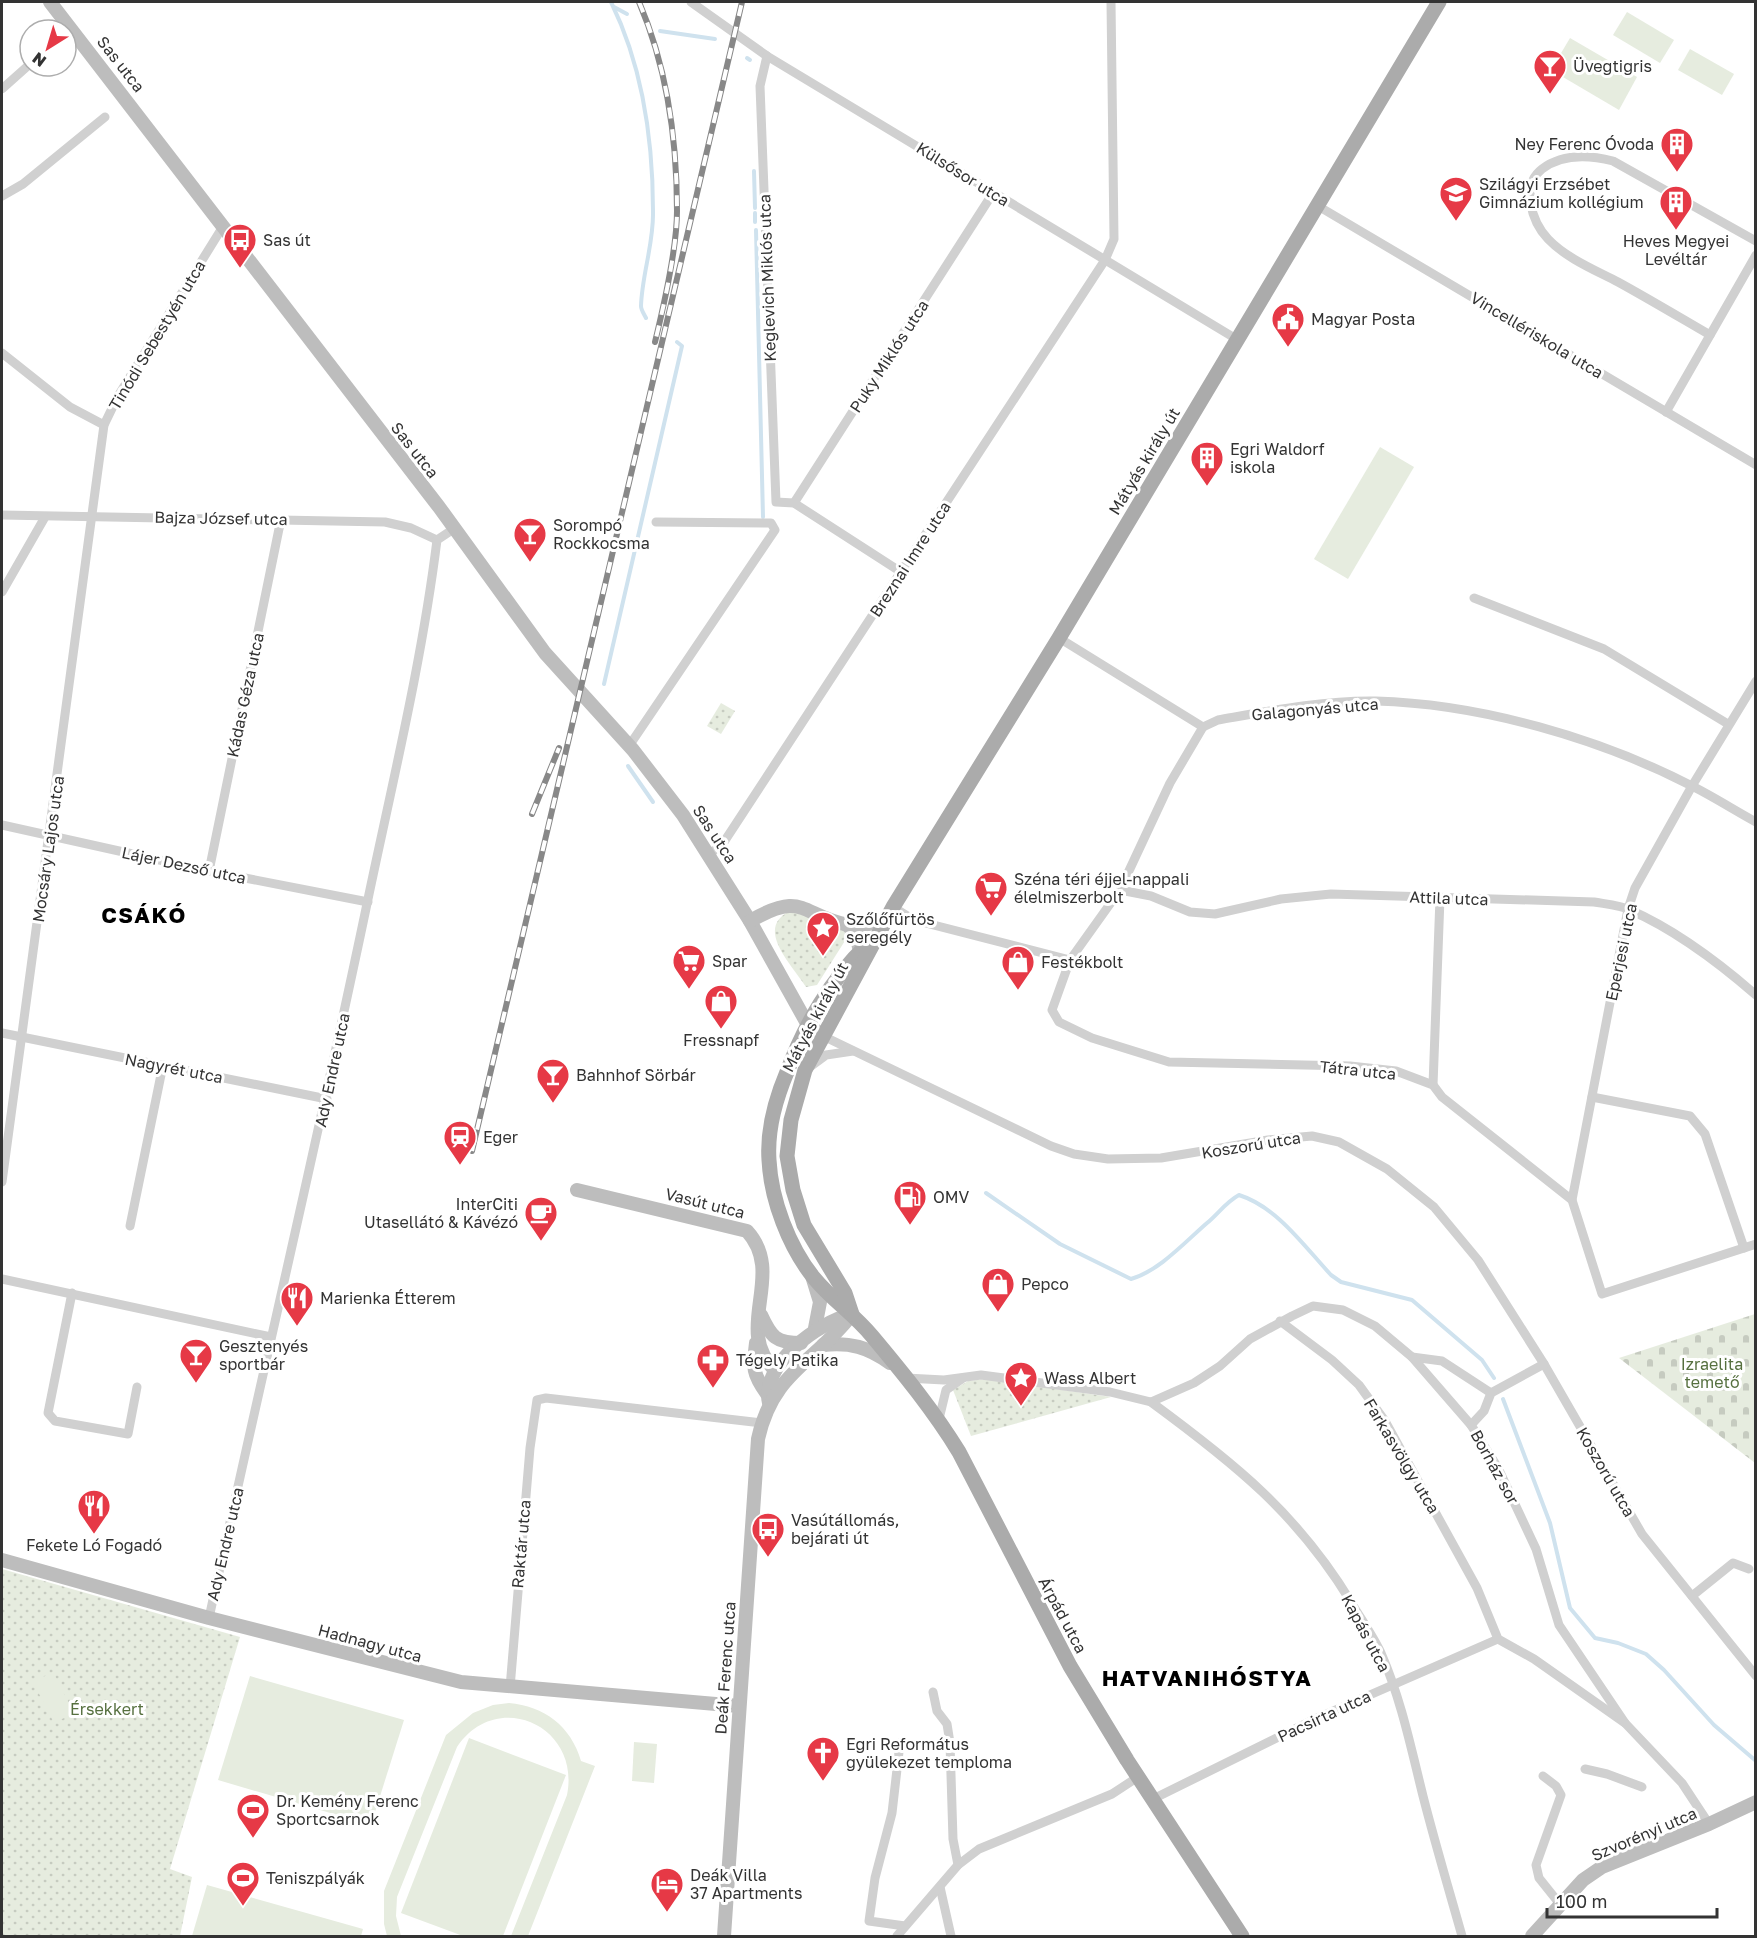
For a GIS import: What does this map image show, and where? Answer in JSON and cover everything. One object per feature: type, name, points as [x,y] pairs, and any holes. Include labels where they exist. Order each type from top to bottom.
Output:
[{"type":"main road","name":"Mátyás király út","points":[[852,1314],[845,1293],[804,1225],[793,1190],[788,1147],[791,1120],[806,1070],[889,914],[1059,638],[1439,2]]},
{"type":"main road","name":"Mátyás király út","points":[[852,1314],[833,1300],[812,1276],[788,1236],[769,1161],[777,1102],[795,1052],[808,1025],[860,952],[876,937]]},
{"type":"main road","name":"Árpád utca","points":[[852,1314],[939,1419],[973,1478],[1070,1666],[1138,1777],[1242,1936]]},
{"type":"street","name":"Sas utca","points":[[50,2],[61,18]]},
{"type":"street","name":"Külsősor utca","points":[[691,2],[767,56],[1238,340]]},
{"type":"street","name":"Breznai Imre utca","points":[[710,854],[722,844],[1105,260],[1114,239],[1111,2]]},
{"type":"street","name":"Sas utca","points":[[78,42],[455,528],[545,653],[629,746],[710,854],[808,1025],[823,1036]]},
{"type":"street","name":"Keglevich Miklós utca","points":[[767,56],[760,86],[776,502],[794,503]]},
{"type":"street","points":[[2,89],[18,75]]},
{"type":"street","points":[[2,196],[22,184],[105,117]]},
{"type":"street","points":[[1710,335],[1590,267],[1547,238],[1536,223],[1531,208],[1530,194],[1534,178],[1541,169],[1572,157],[1592,155],[1613,161],[1755,241]]},
{"type":"street","name":"Puky Miklós utca","points":[[794,503],[993,193]]},
{"type":"street","name":"Vincellériskola utca","points":[[1318,206],[1755,465]]},
{"type":"street","name":"Tinódi Sebestyén utca","points":[[93,516],[104,425],[118,396],[222,228]]},
{"type":"street","points":[[1666,412],[1755,255]]},
{"type":"street","points":[[2,353],[70,407],[104,425]]},
{"type":"street","points":[[794,503],[901,572]]},
{"type":"street","name":"Bajza József utca","points":[[2,515],[386,522],[411,528],[437,540]]},
{"type":"street","name":"Mocsáry Lajos utca","points":[[2,1182],[93,516]]},
{"type":"street","points":[[2,592],[45,517]]},
{"type":"street","name":"Kádas Géza utca","points":[[209,871],[281,519]]},
{"type":"street","points":[[629,746],[775,530],[771,523],[656,522]]},
{"type":"street","points":[[437,540],[455,528]]},
{"type":"street","name":"Ady Endre utca","points":[[209,1618],[271,1337],[327,1099],[430,596],[437,540]]},
{"type":"street","points":[[1474,598],[1604,649],[1728,724]]},
{"type":"street","points":[[750,921],[772,908],[797,905],[847,925],[862,926],[889,914],[1070,960],[1120,890],[1170,783],[1203,727],[1059,638]]},
{"type":"street","name":"Eperjesi utca","points":[[1572,1200],[1628,909],[1635,888],[1692,786],[1755,681]]},
{"type":"street","name":"Galagonyás utca","points":[[1203,727],[1218,720],[1318,705],[1375,701],[1441,706],[1567,735],[1628,757],[1692,786],[1755,822]]},
{"type":"street","name":"Lájer Dezső utca","points":[[2,825],[209,871],[368,902]]},
{"type":"street","name":"Attila utca","points":[[1120,890],[1151,896],[1190,912],[1215,914],[1281,900],[1331,894],[1594,902],[1628,909],[1722,965],[1755,995]]},
{"type":"street","points":[[1433,1085],[1440,898]]},
{"type":"street","points":[[847,925],[856,933],[860,952]]},
{"type":"street","name":"Tátra utca","points":[[1070,960],[1052,1010],[1059,1022],[1092,1038],[1169,1062],[1350,1066],[1396,1071],[1433,1085],[1442,1096],[1572,1200]]},
{"type":"street","name":"Nagyrét utca","points":[[2,1033],[327,1099]]},
{"type":"street","name":"Koszorú utca","points":[[823,1036],[1074,1154],[1108,1159],[1161,1158],[1268,1140],[1312,1136],[1340,1142],[1387,1168],[1434,1207],[1478,1260],[1544,1364],[1642,1534],[1755,1676]]},
{"type":"street","points":[[806,1070],[826,1055],[853,1051]]},
{"type":"street","points":[[130,1226],[163,1065]]},
{"type":"street","points":[[1592,1097],[1690,1116],[1705,1134],[1744,1248]]},
{"type":"street","name":"Vasút utca","points":[[578,1190],[747,1231],[758,1243],[763,1261],[753,1366],[755,1378],[771,1397]]},
{"type":"street","points":[[1572,1200],[1602,1294],[1755,1244]]},
{"type":"street","points":[[812,1276],[820,1302],[815,1328]]},
{"type":"street","points":[[2,1279],[271,1337]]},
{"type":"street","points":[[72,1293],[48,1413],[55,1422],[128,1434],[137,1387]]},
{"type":"street","name":"Borház sor","points":[[1280,1321],[1313,1306],[1343,1310],[1375,1326],[1412,1357],[1472,1425],[1498,1468],[1536,1549],[1558,1625],[1625,1723]]},
{"type":"street","points":[[759,1312],[769,1333],[783,1343],[801,1343]]},
{"type":"street","points":[[771,1397],[775,1370],[815,1328],[852,1314]]},
{"type":"street","name":"Deák Ferenc utca","points":[[724,1936],[751,1525],[762,1423],[771,1397],[793,1370],[838,1332],[852,1314]]},
{"type":"street","points":[[823,1345],[843,1343],[859,1345],[902,1373],[928,1380],[981,1375],[1110,1392],[1151,1402],[1194,1383],[1221,1366],[1250,1339],[1280,1321]]},
{"type":"street","name":"Farkasvölgy utca","points":[[1280,1321],[1332,1360],[1352,1379],[1385,1421],[1477,1588],[1498,1639]]},
{"type":"street","points":[[757,1341],[764,1359],[775,1370],[793,1370]]},
{"type":"street","points":[[1412,1357],[1442,1361],[1491,1393]]},
{"type":"street","points":[[1472,1425],[1484,1412],[1491,1393],[1544,1364]]},
{"type":"street","points":[[939,1419],[945,1390],[964,1377]]},
{"type":"street","name":"Raktár utca","points":[[510,1688],[530,1448],[537,1400],[546,1398],[762,1423]]},
{"type":"street","name":"Kapás utca","points":[[1151,1402],[1219,1452],[1258,1485],[1292,1520],[1329,1566],[1380,1651],[1393,1684],[1462,1936]]},
{"type":"street","name":"Hadnagy utca","points":[[2,1560],[209,1618],[433,1676],[510,1688],[739,1706]]},
{"type":"street","points":[[1692,1596],[1733,1563],[1749,1569]]},
{"type":"street","points":[[1498,1639],[1534,1659],[1625,1723],[1682,1783],[1709,1824]]},
{"type":"street","name":"Pacsirta utca","points":[[1153,1798],[1317,1718],[1498,1639]]},
{"type":"street","points":[[933,1692],[937,1711],[947,1724],[950,1743],[954,1839],[958,1865]]},
{"type":"street","points":[[900,1743],[892,1814],[875,1878],[869,1922],[905,1926]]},
{"type":"street","points":[[1585,1769],[1607,1774],[1642,1787]]},
{"type":"street","points":[[1543,1776],[1556,1786],[1561,1795],[1536,1865],[1539,1878],[1559,1903]]},
{"type":"street","points":[[897,1936],[958,1865],[979,1849],[1112,1794],[1138,1777]]},
{"type":"street","name":"Szvorényi utca","points":[[1532,1936],[1559,1903],[1583,1880],[1602,1867],[1709,1824],[1755,1802]]},
{"type":"street","points":[[940,1887],[951,1936]]},
{"type":"green space","points":[[1627,12],[1674,40],[1660,63],[1613,35]]},
{"type":"green space","points":[[1570,38],[1637,77],[1619,110],[1551,70]]},
{"type":"green space","points":[[1690,49],[1734,74],[1722,95],[1678,70]]},
{"type":"green space","points":[[1380,447],[1414,467],[1348,579],[1314,559]]},
{"type":"green space","points":[[721,703],[735,711],[721,734],[707,726]]},
{"type":"green space","points":[[794,909],[843,929],[848,936],[817,985],[806,987],[778,945],[775,935],[776,925],[782,916]]},
{"type":"green space","name":"Izraelita temető","points":[[1756,1314],[1755,1463],[1619,1358]]},
{"type":"green space","points":[[986,1379],[1111,1397],[971,1436],[953,1390],[968,1381]]},
{"type":"green space","name":"Érsekkert","points":[[2,1569],[240,1637],[170,1869],[192,1877],[180,1936],[2,1936]]},
{"type":"green space","points":[[53,1672],[74,1713],[54,1723],[33,1682]]},
{"type":"green space","points":[[250,1676],[404,1720],[371,1825],[218,1780]]},
{"type":"green space","points":[[509,1703],[534,1708],[545,1713],[563,1728],[581,1761],[595,1766],[528,1936],[511,1936],[567,1795],[568,1771],[561,1750],[549,1734],[532,1723],[513,1718],[493,1720],[474,1729],[457,1747],[397,1897],[396,1916],[401,1936],[387,1936],[384,1924],[384,1891],[446,1735],[473,1713],[493,1705]]},
{"type":"green space","points":[[469,1738],[566,1775],[503,1936],[463,1936],[401,1913]]},
{"type":"green space","points":[[634,1742],[657,1744],[654,1783],[632,1781]]},
{"type":"green space","name":"Teniszpályák","points":[[207,1885],[363,1929],[361,1936],[192,1936]]},
{"type":"waterway","points":[[611,2],[622,26],[638,77],[651,158],[653,223],[641,306],[646,318]]},
{"type":"waterway","points":[[614,7],[627,14]]},
{"type":"waterway","points":[[660,31],[715,39]]},
{"type":"waterway","points":[[754,171],[755,208]]},
{"type":"waterway","points":[[755,213],[755,222]]},
{"type":"waterway","points":[[756,230],[763,517]]},
{"type":"waterway","points":[[604,684],[682,346],[677,342]]},
{"type":"waterway","points":[[628,766],[653,802]]},
{"type":"waterway","points":[[986,1193],[1060,1244],[1131,1279],[1162,1263],[1239,1195],[1266,1208],[1278,1218],[1331,1275],[1341,1282],[1412,1300],[1482,1360],[1494,1378]]},
{"type":"waterway","points":[[1503,1399],[1550,1523],[1570,1608],[1595,1638],[1618,1643],[1646,1654],[1664,1670],[1714,1725],[1756,1761]]},
{"type":"railway","points":[[639,2],[657,52],[663,78],[672,131],[677,184],[675,242],[655,342]]},
{"type":"railway","points":[[472,1151],[742,2]]},
{"type":"railway","points":[[532,814],[559,748]]},
{"type":"place","name":"Üvegtigris","points":[[1550,95]]},
{"type":"place","name":"Ney Ferenc Óvoda","points":[[1677,173]]},
{"type":"place","name":"Szilágyi Erzsébet Gimnázium kollégium","points":[[1456,222]]},
{"type":"place","name":"Heves Megyei Levéltár","points":[[1676,231]]},
{"type":"place","name":"Sas út","points":[[240,269]]},
{"type":"place","name":"Magyar Posta","points":[[1288,348]]},
{"type":"place","name":"Egri Waldorf iskola","points":[[1207,487]]},
{"type":"place","name":"Sorompó Rockkocsma","points":[[530,563]]},
{"type":"place","name":"Széna téri éjjel-nappali élelmiszerbolt","points":[[991,917]]},
{"type":"place","name":"Szőlőfürtös seregély","points":[[823,957]]},
{"type":"place","name":"Spar","points":[[689,990]]},
{"type":"place","name":"Festékbolt","points":[[1018,991]]},
{"type":"place","name":"Fressnapf","points":[[721,1030]]},
{"type":"place","name":"Bahnhof Sörbár","points":[[553,1104]]},
{"type":"place","name":"Eger","points":[[460,1166]]},
{"type":"place","name":"OMV","points":[[910,1226]]},
{"type":"place","name":"InterCiti Utasellátó & Kávézó","points":[[541,1242]]},
{"type":"place","name":"Pepco","points":[[998,1313]]},
{"type":"place","name":"Marienka Étterem","points":[[297,1327]]},
{"type":"place","name":"Gesztenyés sportbár","points":[[196,1384]]},
{"type":"place","name":"Tégely Patika","points":[[713,1389]]},
{"type":"place","name":"Wass Albert","points":[[1021,1407]]},
{"type":"place","name":"Fekete Ló Fogadó","points":[[94,1535]]},
{"type":"place","name":"Vasútállomás, bejárati út","points":[[768,1558]]},
{"type":"place","name":"Egri Református gyülekezet temploma","points":[[823,1782]]},
{"type":"place","name":"Dr. Kemény Ferenc Sportcsarnok","points":[[253,1839]]},
{"type":"place","name":"Teniszpályák","points":[[243,1907]]},
{"type":"place","name":"Deák Villa 37 Apartments","points":[[667,1913]]},
{"type":"district","name":"CSÁKÓ","points":[[144,914]]},
{"type":"district","name":"HATVANIHÓSTYA","points":[[1207,1677]]}]
